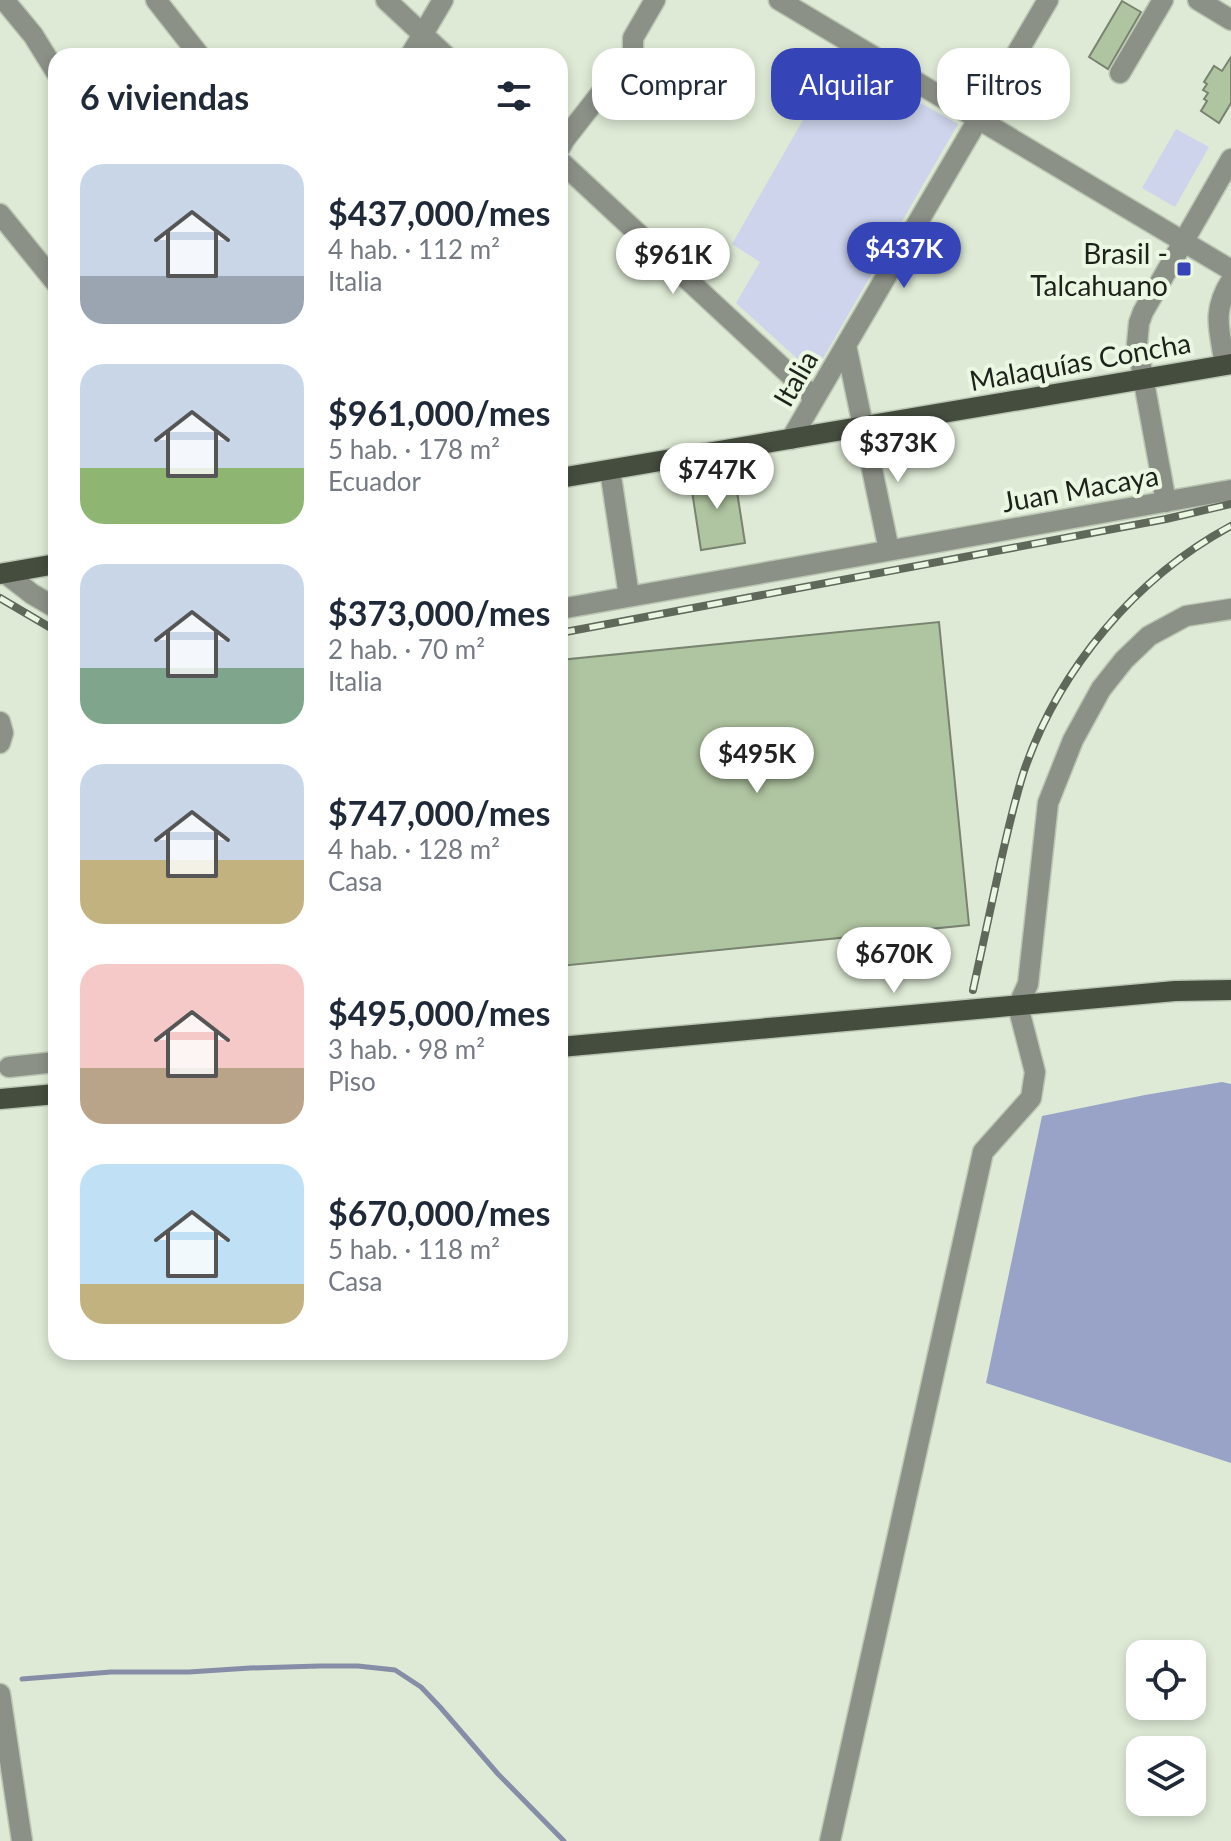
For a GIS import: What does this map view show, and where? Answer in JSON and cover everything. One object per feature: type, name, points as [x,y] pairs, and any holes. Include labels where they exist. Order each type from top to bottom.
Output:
[{"type":"main road","name":"Malaquías Concha","points":[[568,477],[1228,364]]},
{"type":"main road","points":[[3,573],[48,565]]},
{"type":"main road","points":[[568,1046],[1175,991],[1231,990]]},
{"type":"main road","points":[[0,1099],[48,1095]]},
{"type":"street","points":[[4,0],[48,59]]},
{"type":"street","points":[[156,0],[194,48]]},
{"type":"street","points":[[386,0],[438,48]]},
{"type":"street","points":[[415,48],[443,0]]},
{"type":"street","points":[[568,135],[633,52],[633,38],[655,0]]},
{"type":"street","points":[[779,0],[937,94]]},
{"type":"street","name":"Italia","points":[[1020,48],[1048,0]]},
{"type":"street","points":[[1120,73],[1163,0]]},
{"type":"street","points":[[1198,0],[1231,20]]},
{"type":"street","name":"Italia","points":[[791,439],[977,120]]},
{"type":"street","points":[[980,120],[1231,270]]},
{"type":"street","points":[[1166,502],[1142,379],[1137,344],[1139,323],[1231,159]]},
{"type":"street","points":[[568,168],[815,398]]},
{"type":"street","points":[[0,214],[48,273]]},
{"type":"street","points":[[1228,364],[1218,311],[1223,293],[1231,281]]},
{"type":"street","name":"Italia","points":[[846,345],[889,550]]},
{"type":"street","points":[[610,470],[629,596]]},
{"type":"street","name":"Juan Macaya","points":[[568,607],[1231,490]]},
{"type":"street","points":[[3,573],[48,603]]},
{"type":"street","points":[[830,1841],[983,1152],[1031,1098],[1035,1072],[1018,1006],[1028,984],[1048,803],[1073,740],[1101,689],[1124,660],[1149,636],[1186,616],[1231,609]]},
{"type":"street","points":[[0,722],[3,733],[0,743]]},
{"type":"street","points":[[9,1067],[48,1063]]},
{"type":"street","points":[[0,1694],[22,1841]]},
{"type":"shaded area","points":[[921,103],[937,112],[937,120],[951,120],[958,124],[814,374],[736,303],[760,262],[732,244],[803,120],[921,120]]},
{"type":"shaded area","points":[[1176,129],[1209,147],[1175,207],[1142,188]]},
{"type":"shaded area","points":[[1222,1082],[1231,1084],[1231,1463],[986,1383],[1042,1116]]},
{"type":"building","points":[[1122,1],[1141,12],[1108,69],[1089,57]]},
{"type":"building","points":[[1231,57],[1231,103],[1219,123],[1201,111],[1208,93],[1203,90],[1207,84],[1204,82],[1214,66],[1222,71]]},
{"type":"building","points":[[734,472],[745,543],[701,550],[690,478]]},
{"type":"building","points":[[939,622],[969,925],[568,965],[568,659]]},
{"type":"waterway","points":[[22,1679],[111,1672],[319,1666],[395,1670],[421,1687],[498,1774],[564,1841]]},
{"type":"railway","points":[[568,631],[1166,519],[1231,504]]},
{"type":"railway","points":[[973,990],[1020,783],[1039,733],[1058,697],[1105,629],[1133,599],[1196,547],[1231,526]]},
{"type":"railway","points":[[0,598],[48,626]]},
{"type":"place","name":"Brasil - Talcahuano","points":[[1184,269]]}]
